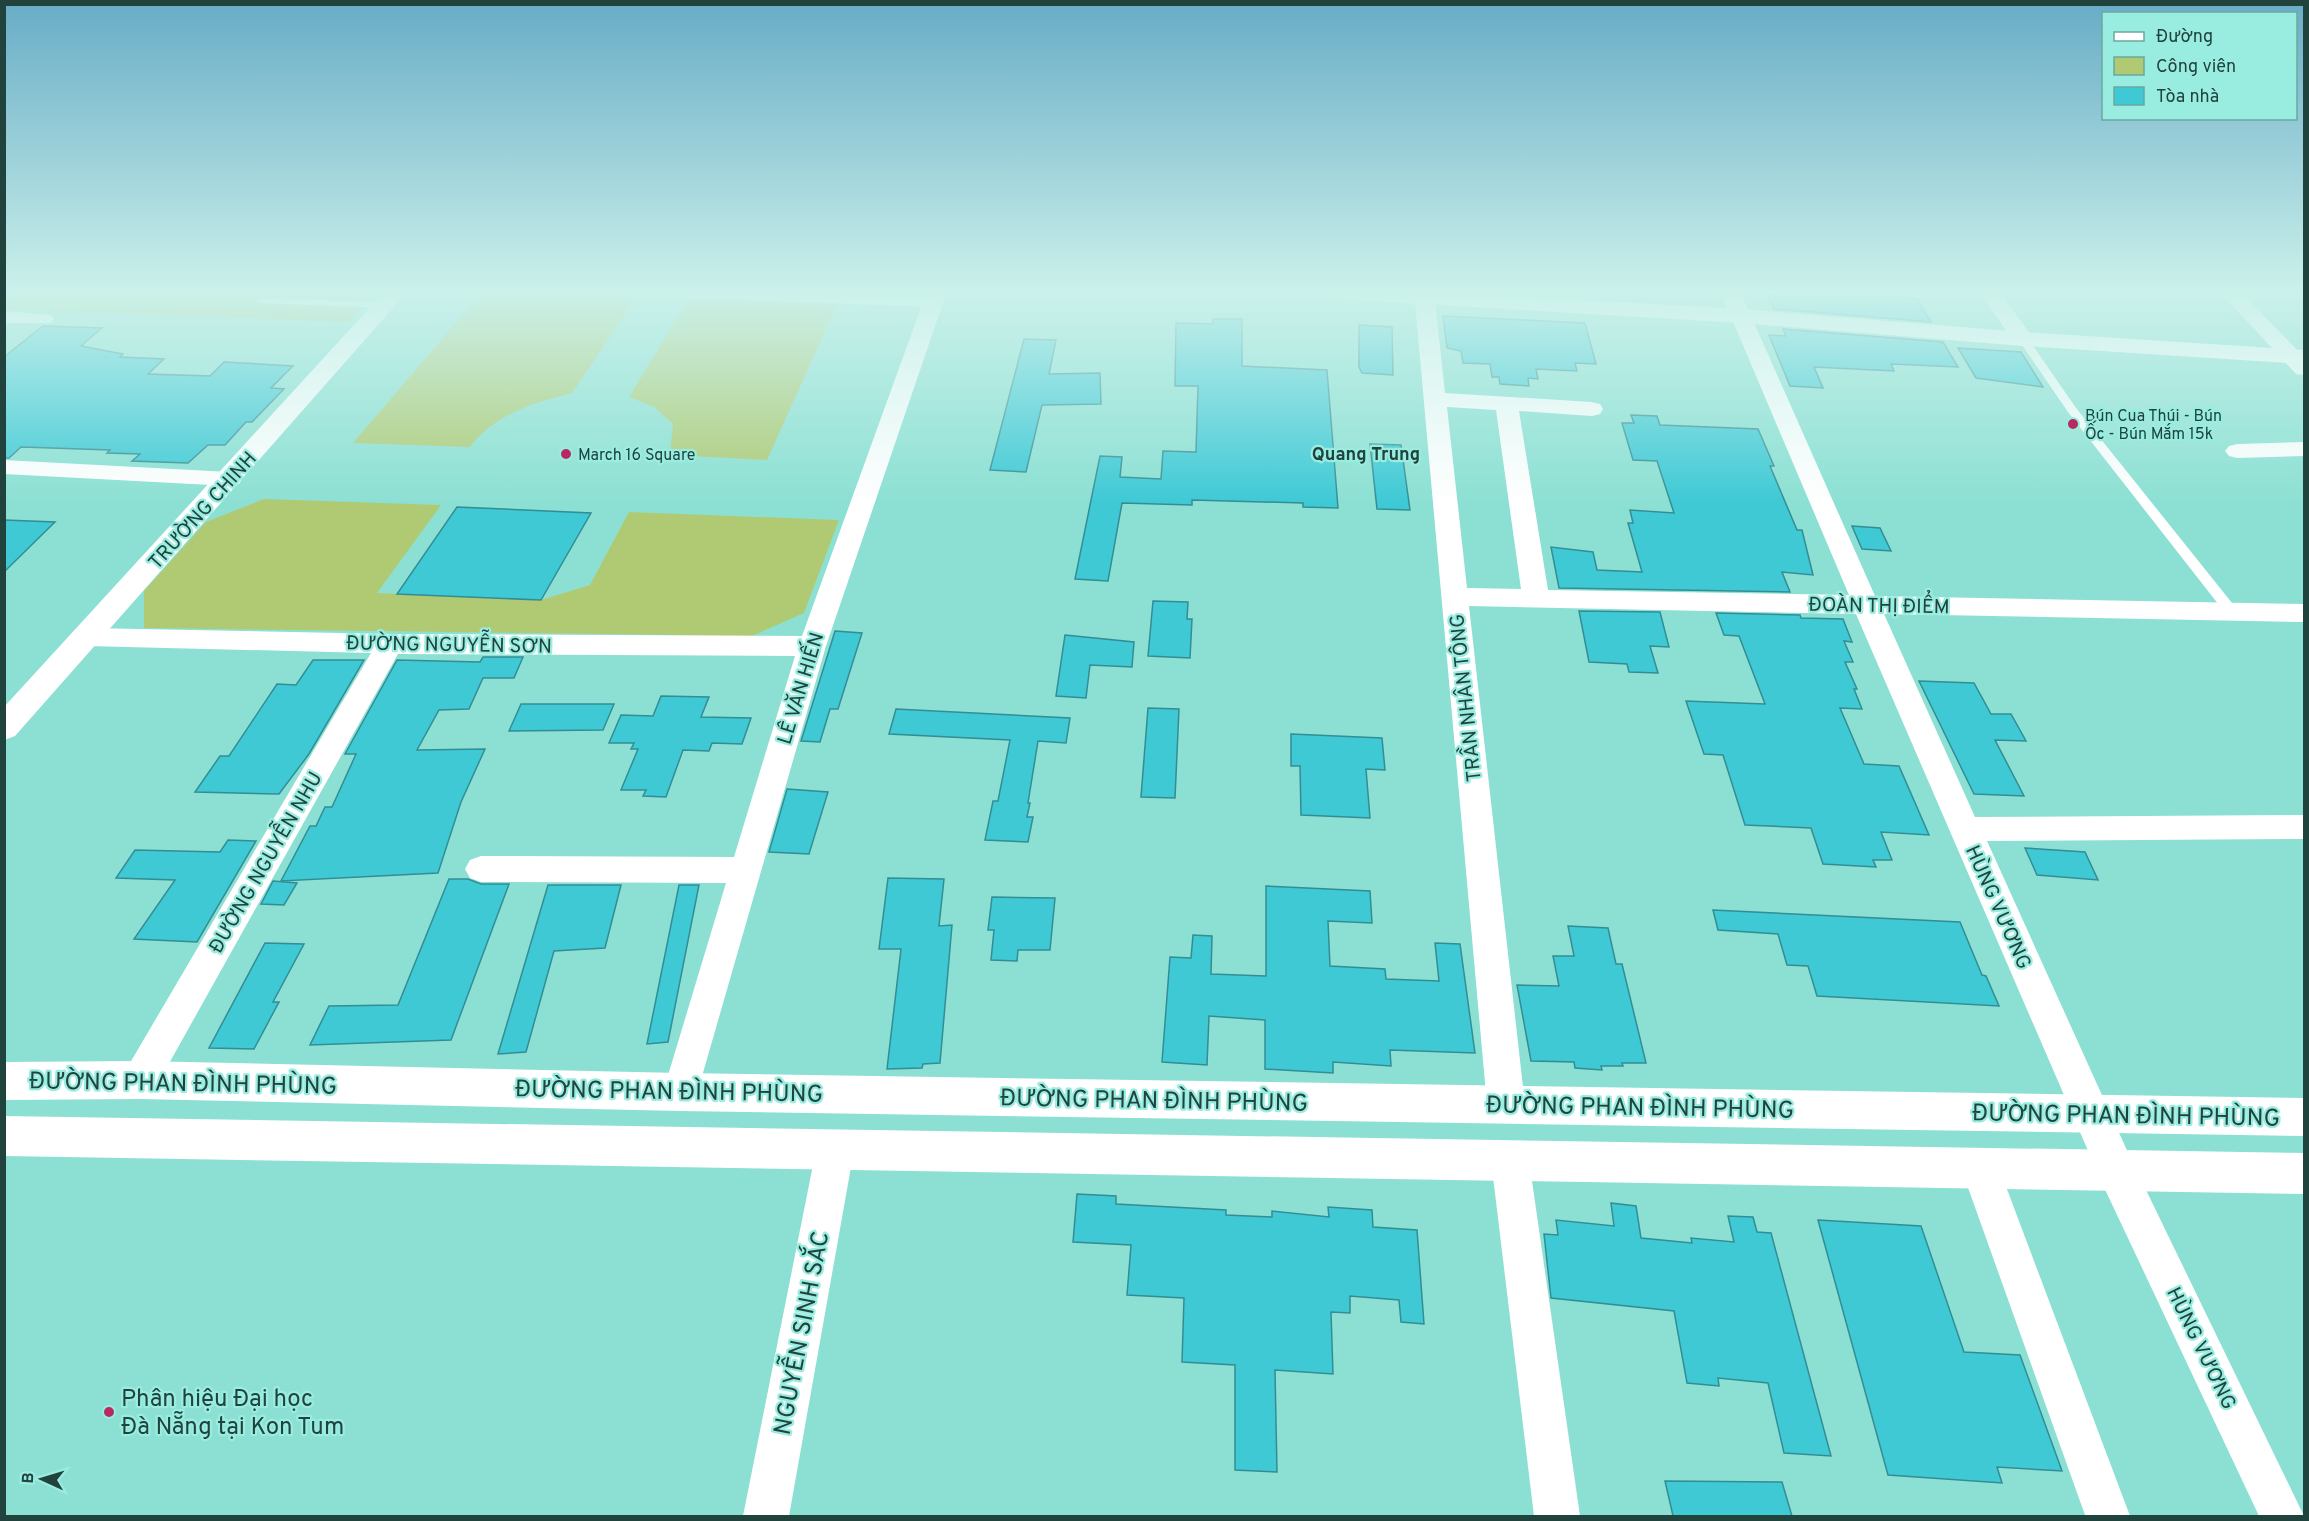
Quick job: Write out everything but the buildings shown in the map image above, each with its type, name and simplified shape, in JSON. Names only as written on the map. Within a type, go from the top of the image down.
[{"type":"main road","name":"TRƯỜNG CHINH","points":[[4,728],[334,362]]},
{"type":"main road","name":"ĐƯỜNG PHAN ĐÌNH PHÙNG","points":[[4,1082],[140,1080],[681,1092],[2304,1118]]},
{"type":"main road","points":[[4,1136],[2304,1174]]},
{"type":"street","name":"LÊ VĂN HIẾN","points":[[681,1092],[812,646],[912,362]]},
{"type":"street","name":"TRẦN NHÂN TÔNG","points":[[1430,362],[1506,1105]]},
{"type":"street","name":"HÙNG VƯƠNG","points":[[1761,362],[1866,605],[2116,1170],[2282,1516]]},
{"type":"street","points":[[1434,399],[1592,409]]},
{"type":"street","points":[[1506,403],[1536,598]]},
{"type":"street","points":[[2236,451],[2304,449]]},
{"type":"street","points":[[4,467],[230,479]]},
{"type":"street","name":"ĐOÀN THỊ ĐIỂM","points":[[1454,597],[2304,613]]},
{"type":"street","name":"ĐƯỜNG NGUYỄN SƠN","points":[[87,637],[390,644],[812,646]]},
{"type":"street","name":"ĐƯỜNG NGUYỄN NHU","points":[[140,1080],[390,644]]},
{"type":"street","points":[[1965,829],[2304,827]]},
{"type":"street","points":[[481,869],[746,870]]},
{"type":"street","name":"NGUYỄN SINH SẮC","points":[[766,1516],[836,1150]]},
{"type":"street","points":[[1510,1160],[1557,1516]]},
{"type":"street","points":[[1980,1168],[2108,1515]]},
{"type":"lane","points":[[2039,362],[2072,410],[2231,611]]},
{"type":"green space","points":[[422,362],[593,362],[572,393],[516,411],[491,426],[470,447],[353,443]]},
{"type":"green space","points":[[650,362],[811,362],[767,460],[670,455],[673,424],[654,407],[629,397]]},
{"type":"green space","points":[[264,499],[441,505],[377,593],[541,600],[590,585],[629,512],[839,520],[804,613],[752,636],[144,628],[144,591],[206,522]]},
{"type":"place","name":"Bún Cua Thúi - Bún Ốc - Bún Mắm 15k","points":[[2073,424]]},
{"type":"place","name":"March 16 Square","points":[[566,454]]},
{"type":"place","name":"Phân hiệu Đại học Đà Nẵng tại Kon Tum","points":[[109,1412]]},
{"type":"district","name":"Quang Trung","points":[[1366,454]]}]
